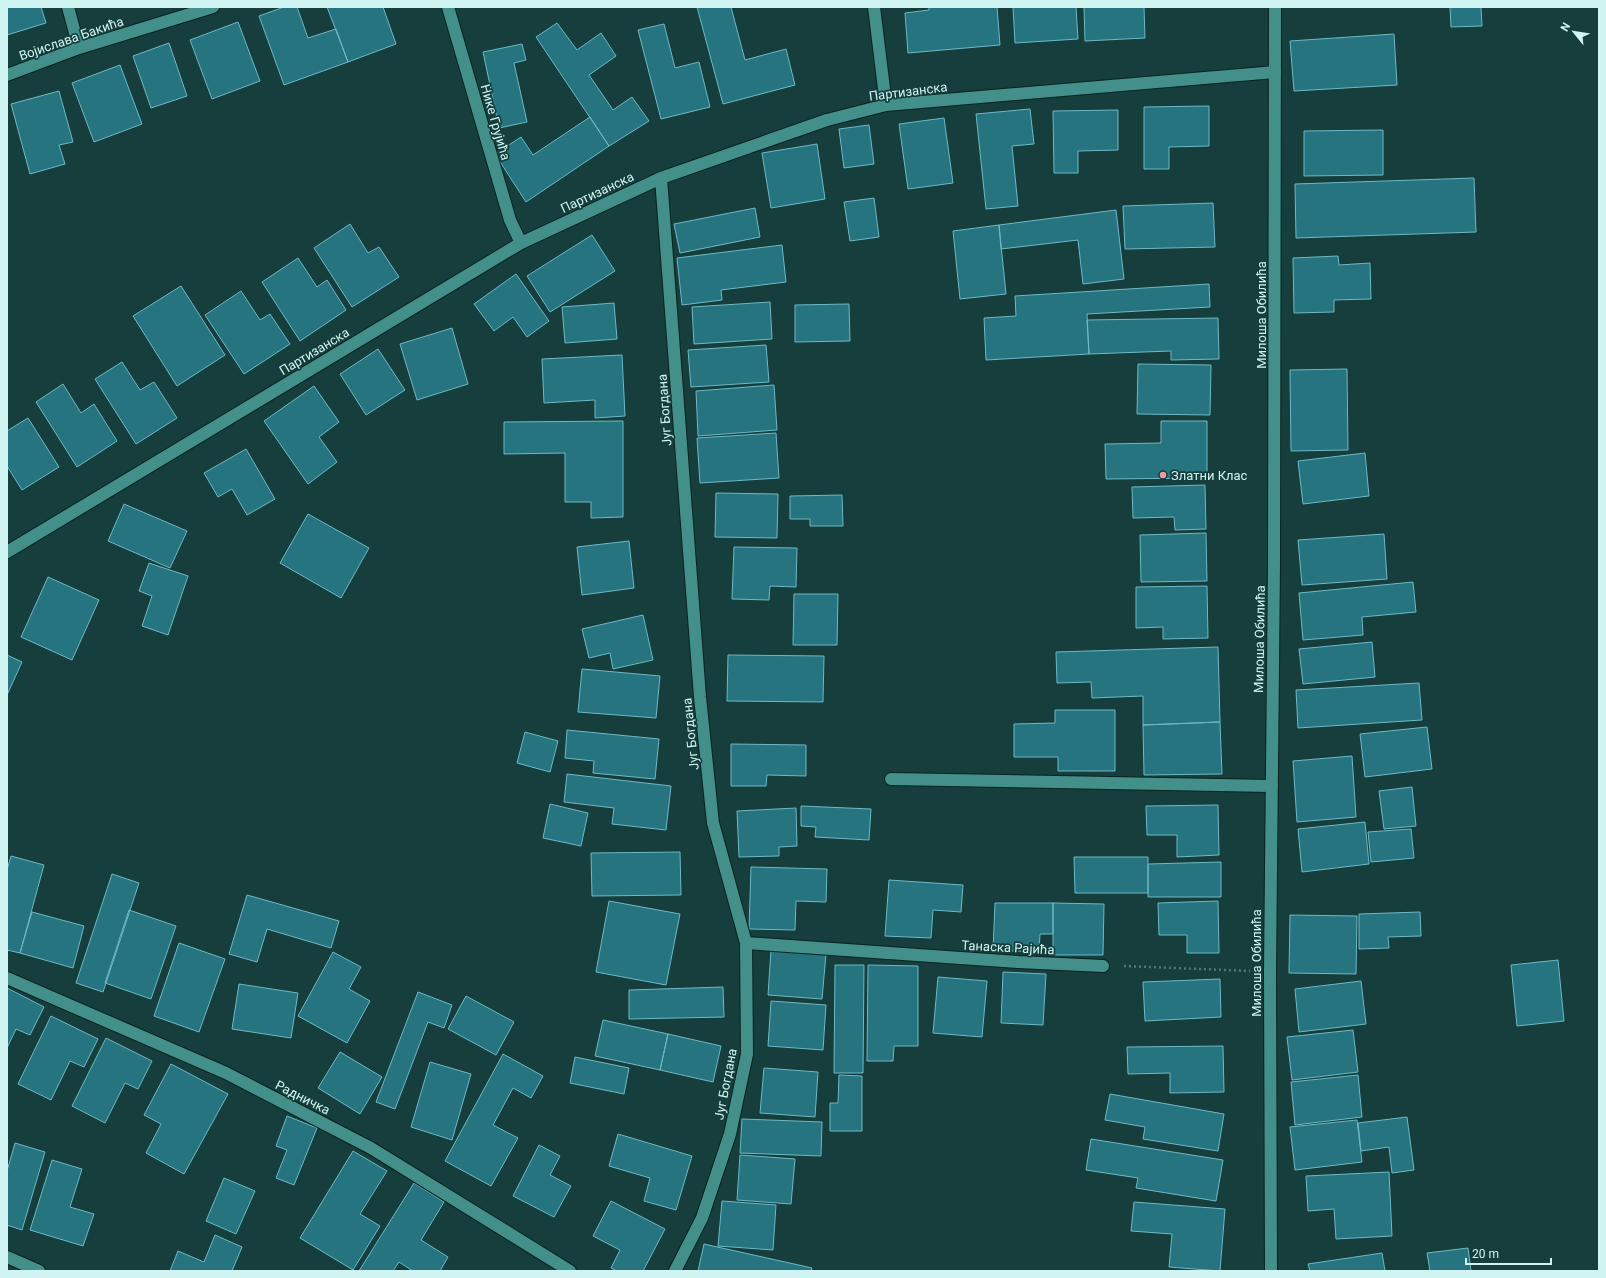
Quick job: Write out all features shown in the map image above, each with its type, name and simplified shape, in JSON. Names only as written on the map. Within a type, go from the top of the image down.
[{"type":"street","points":[[68,7],[80,48]]},
{"type":"street","name":"Војислава Бакића","points":[[7,74],[80,48],[213,7]]},
{"type":"street","name":"Нике Грујића","points":[[448,7],[510,220],[521,243]]},
{"type":"street","points":[[874,7],[886,106]]},
{"type":"street","name":"Милоша Обилића","points":[[1271,1271],[1270,972],[1274,563],[1276,72],[1274,7]]},
{"type":"street","name":"Партизанска","points":[[7,552],[521,243],[661,178],[827,120],[886,106],[1276,72]]},
{"type":"street","name":"Југ Богдана","points":[[661,178],[700,697],[712,823],[746,943],[747,1054],[730,1134],[702,1218],[675,1271]]},
{"type":"street","points":[[891,779],[1272,786]]},
{"type":"street","name":"Танаска Рајића","points":[[746,943],[1018,962],[1103,966]]},
{"type":"street","name":"Радничка","points":[[7,978],[226,1073],[364,1145],[570,1271]]},
{"type":"street","points":[[7,1257],[39,1271]]},
{"type":"path","points":[[1103,966],[1270,972]]},
{"type":"building","points":[[7,7],[41,7],[46,23],[7,35]]},
{"type":"building","points":[[284,7],[297,7],[308,38],[336,29],[348,62],[284,85],[259,16]]},
{"type":"building","points":[[327,7],[383,7],[396,44],[348,62]]},
{"type":"building","points":[[697,7],[731,7],[745,60],[786,49],[795,85],[723,104]]},
{"type":"building","points":[[929,7],[997,7],[1000,45],[908,53],[905,13],[929,10]]},
{"type":"building","points":[[1013,7],[1076,7],[1078,39],[1015,43]]},
{"type":"building","points":[[1084,7],[1144,7],[1145,38],[1085,41]]},
{"type":"building","points":[[1450,7],[1481,7],[1482,26],[1451,27]]},
{"type":"building","points":[[238,22],[260,81],[212,99],[190,40]]},
{"type":"building","points":[[557,23],[577,50],[601,33],[616,56],[589,75],[613,110],[632,97],[649,121],[609,146],[536,37]]},
{"type":"building","points":[[664,24],[675,68],[699,62],[710,107],[661,119],[638,30]]},
{"type":"building","points":[[1394,34],[1397,85],[1294,91],[1290,41]]},
{"type":"building","points":[[169,43],[187,96],[151,108],[133,56]]},
{"type":"building","points":[[522,44],[526,60],[514,63],[527,122],[499,128],[483,52]]},
{"type":"building","points":[[120,65],[142,124],[94,142],[72,83]]},
{"type":"building","points":[[59,91],[73,142],[59,145],[65,164],[30,174],[11,104]]},
{"type":"building","points":[[1209,106],[1209,146],[1169,147],[1169,169],[1144,169],[1144,107]]},
{"type":"building","points":[[1030,109],[1034,144],[1012,146],[1018,206],[986,209],[976,114]]},
{"type":"building","points":[[1118,110],[1118,150],[1078,151],[1078,173],[1054,173],[1053,111]]},
{"type":"building","points":[[590,117],[609,146],[526,202],[495,154],[521,137],[533,155]]},
{"type":"building","points":[[944,118],[953,183],[908,189],[899,124]]},
{"type":"building","points":[[869,125],[874,164],[844,168],[839,129]]},
{"type":"building","points":[[1383,130],[1383,175],[1304,176],[1304,131]]},
{"type":"building","points":[[817,144],[825,199],[771,208],[762,153]]},
{"type":"building","points":[[1474,178],[1476,232],[1296,238],[1295,184]]},
{"type":"building","points":[[874,198],[879,237],[850,241],[844,202]]},
{"type":"building","points":[[1213,203],[1215,247],[1125,249],[1123,206]]},
{"type":"building","points":[[755,208],[760,237],[680,253],[674,224]]},
{"type":"building","points":[[1116,210],[1124,279],[1083,284],[1078,240],[1001,249],[999,225]]},
{"type":"building","points":[[350,224],[368,253],[379,247],[399,277],[352,307],[314,248]]},
{"type":"building","points":[[999,225],[1006,294],[960,299],[953,231]]},
{"type":"building","points":[[592,235],[615,271],[550,312],[527,276]]},
{"type":"building","points":[[782,245],[786,282],[721,290],[722,300],[682,305],[677,258]]},
{"type":"building","points":[[1338,256],[1339,265],[1370,263],[1371,299],[1334,300],[1334,312],[1294,313],[1293,258]]},
{"type":"building","points":[[298,258],[317,287],[327,280],[346,310],[300,341],[262,282]]},
{"type":"building","points":[[516,274],[549,321],[527,337],[513,317],[494,331],[474,304]]},
{"type":"building","points":[[1209,284],[1210,307],[1087,314],[1089,354],[986,360],[984,318],[1016,316],[1015,296]]},
{"type":"building","points":[[181,286],[225,355],[177,386],[133,316]]},
{"type":"building","points":[[241,291],[260,320],[270,314],[290,344],[244,374],[205,315]]},
{"type":"building","points":[[770,302],[772,339],[694,344],[692,307]]},
{"type":"building","points":[[614,303],[617,339],[565,343],[562,307]]},
{"type":"building","points":[[849,304],[850,341],[795,342],[795,305]]},
{"type":"building","points":[[1218,318],[1219,359],[1171,360],[1171,351],[1089,354],[1087,320]]},
{"type":"building","points":[[452,328],[468,384],[417,400],[400,344]]},
{"type":"building","points":[[766,345],[769,382],[691,387],[688,350]]},
{"type":"building","points":[[378,349],[405,390],[366,415],[340,374]]},
{"type":"building","points":[[622,355],[625,416],[595,418],[595,400],[544,403],[542,359]]},
{"type":"building","points":[[122,362],[140,390],[154,382],[177,418],[136,444],[95,379]]},
{"type":"building","points":[[1138,364],[1211,365],[1210,415],[1137,414]]},
{"type":"building","points":[[1347,369],[1348,450],[1291,451],[1290,370]]},
{"type":"building","points":[[63,384],[81,413],[94,404],[117,441],[77,467],[36,402]]},
{"type":"building","points":[[774,385],[777,430],[698,436],[696,391]]},
{"type":"building","points":[[314,386],[339,422],[319,437],[337,462],[308,484],[264,421]]},
{"type":"building","points":[[28,418],[59,467],[22,490],[7,466],[7,431]]},
{"type":"building","points":[[623,421],[623,517],[591,518],[591,502],[565,502],[565,453],[504,454],[504,422]]},
{"type":"building","points":[[1161,421],[1207,421],[1207,478],[1106,479],[1105,444],[1161,443]]},
{"type":"building","points":[[776,433],[779,478],[700,483],[697,438]]},
{"type":"building","points":[[246,449],[275,499],[247,515],[232,489],[218,497],[204,473]]},
{"type":"building","points":[[1365,453],[1369,496],[1303,504],[1298,461]]},
{"type":"building","points":[[1205,485],[1206,529],[1175,530],[1174,517],[1133,518],[1132,487]]},
{"type":"building","points":[[716,493],[778,494],[777,538],[715,537]]},
{"type":"building","points":[[842,495],[843,526],[810,526],[810,519],[790,519],[790,496]]},
{"type":"building","points":[[124,504],[187,531],[170,568],[108,541]]},
{"type":"building","points":[[308,514],[369,548],[341,598],[280,563]]},
{"type":"building","points":[[1206,533],[1207,581],[1141,582],[1140,535]]},
{"type":"building","points":[[1384,534],[1387,579],[1302,585],[1298,540]]},
{"type":"building","points":[[629,541],[634,588],[582,595],[577,547]]},
{"type":"building","points":[[734,547],[797,548],[796,587],[770,586],[769,600],[732,599]]},
{"type":"building","points":[[149,563],[188,576],[168,635],[142,626],[152,596],[139,591]]},
{"type":"building","points":[[48,577],[99,600],[72,660],[21,637]]},
{"type":"building","points":[[1413,582],[1416,612],[1362,617],[1363,635],[1303,640],[1299,593]]},
{"type":"building","points":[[1207,586],[1208,638],[1163,639],[1163,627],[1136,628],[1136,587]]},
{"type":"building","points":[[794,594],[838,594],[837,645],[793,645]]},
{"type":"building","points":[[643,615],[653,660],[613,669],[610,653],[589,658],[582,629]]},
{"type":"building","points":[[1372,642],[1375,677],[1303,684],[1299,649]]},
{"type":"building","points":[[1218,647],[1220,722],[1143,725],[1143,696],[1092,698],[1091,682],[1057,683],[1056,652]]},
{"type":"building","points":[[7,655],[22,662],[7,695]]},
{"type":"building","points":[[728,655],[824,656],[823,702],[727,701]]},
{"type":"building","points":[[582,669],[660,676],[656,718],[578,712]]},
{"type":"building","points":[[1419,683],[1422,720],[1298,728],[1296,690]]},
{"type":"building","points":[[1055,710],[1115,710],[1115,771],[1058,771],[1058,757],[1014,757],[1014,724],[1055,723]]},
{"type":"building","points":[[1220,722],[1222,774],[1144,775],[1143,725]]},
{"type":"building","points":[[1427,727],[1432,769],[1365,777],[1360,734]]},
{"type":"building","points":[[567,730],[659,739],[655,779],[593,773],[594,761],[565,758]]},
{"type":"building","points":[[525,732],[558,741],[550,772],[517,763]]},
{"type":"building","points":[[731,744],[806,745],[806,776],[767,775],[766,786],[731,786]]},
{"type":"building","points":[[1352,756],[1356,817],[1297,822],[1293,761]]},
{"type":"building","points":[[567,774],[671,786],[666,830],[612,824],[614,808],[564,802]]},
{"type":"building","points":[[1412,787],[1416,826],[1384,829],[1379,791]]},
{"type":"building","points":[[550,804],[588,813],[581,846],[543,838]]},
{"type":"building","points":[[1218,805],[1219,855],[1177,857],[1177,835],[1147,835],[1146,806]]},
{"type":"building","points":[[801,806],[871,809],[869,840],[815,837],[816,827],[801,826]]},
{"type":"building","points":[[796,808],[797,846],[779,847],[779,856],[739,857],[737,811]]},
{"type":"building","points":[[1365,822],[1369,864],[1302,872],[1298,829]]},
{"type":"building","points":[[1411,829],[1414,858],[1371,862],[1368,832]]},
{"type":"building","points":[[680,852],[681,895],[592,896],[591,853]]},
{"type":"building","points":[[11,856],[44,865],[20,953],[7,950],[7,870]]},
{"type":"building","points":[[1074,857],[1148,857],[1148,893],[1075,893]]},
{"type":"building","points":[[1221,862],[1221,897],[1148,897],[1148,864]]},
{"type":"building","points":[[751,867],[827,869],[826,902],[796,901],[795,930],[749,929]]},
{"type":"building","points":[[112,874],[139,883],[103,992],[76,983]]},
{"type":"building","points":[[889,880],[963,885],[961,912],[933,910],[931,938],[885,936]]},
{"type":"building","points":[[247,895],[339,921],[331,948],[267,929],[257,962],[229,954]]},
{"type":"building","points":[[609,901],[680,914],[666,985],[596,972]]},
{"type":"building","points":[[1218,901],[1219,953],[1187,953],[1187,935],[1159,935],[1158,903]]},
{"type":"building","points":[[995,903],[1053,903],[1053,934],[1040,934],[1039,952],[993,950]]},
{"type":"building","points":[[1053,903],[1104,904],[1103,955],[1053,955]]},
{"type":"building","points":[[129,910],[176,926],[151,999],[105,983]]},
{"type":"building","points":[[32,912],[84,926],[73,968],[20,953]]},
{"type":"building","points":[[1420,912],[1421,936],[1388,937],[1389,948],[1359,949],[1359,914]]},
{"type":"building","points":[[1290,915],[1357,916],[1356,974],[1289,973]]},
{"type":"building","points":[[179,943],[225,959],[199,1032],[154,1016]]},
{"type":"building","points":[[771,950],[826,954],[822,999],[768,995]]},
{"type":"building","points":[[333,952],[361,967],[349,989],[370,1001],[347,1043],[298,1016]]},
{"type":"building","points":[[1558,960],[1564,1021],[1517,1026],[1511,965]]},
{"type":"building","points":[[835,965],[864,965],[863,1073],[834,1073]]},
{"type":"building","points":[[868,965],[918,966],[918,1046],[894,1046],[893,1061],[867,1061]]},
{"type":"building","points":[[1003,972],[1046,974],[1043,1025],[1001,1023]]},
{"type":"building","points":[[938,977],[987,981],[982,1037],[933,1033]]},
{"type":"building","points":[[1220,979],[1221,1017],[1145,1021],[1143,982]]},
{"type":"building","points":[[1361,981],[1366,1024],[1299,1032],[1295,989]]},
{"type":"building","points":[[239,984],[298,993],[291,1038],[232,1029]]},
{"type":"building","points":[[723,987],[724,1017],[629,1019],[629,990]]},
{"type":"building","points":[[7,988],[44,1007],[30,1035],[16,1029],[7,1048]]},
{"type":"building","points":[[418,992],[452,1005],[444,1028],[428,1022],[395,1109],[376,1102]]},
{"type":"building","points":[[466,996],[514,1022],[496,1055],[448,1029]]},
{"type":"building","points":[[771,1001],[826,1005],[823,1050],[768,1046]]},
{"type":"building","points":[[51,1016],[98,1039],[84,1067],[70,1061],[51,1100],[18,1084]]},
{"type":"building","points":[[603,1020],[668,1034],[660,1070],[595,1056]]},
{"type":"building","points":[[1353,1030],[1358,1072],[1292,1080],[1287,1037]]},
{"type":"building","points":[[668,1034],[721,1046],[713,1082],[660,1070]]},
{"type":"building","points":[[106,1038],[152,1061],[138,1089],[125,1083],[105,1123],[72,1106]]},
{"type":"building","points":[[1223,1046],[1224,1092],[1170,1093],[1170,1073],[1128,1074],[1127,1047]]},
{"type":"building","points":[[340,1052],[382,1077],[360,1114],[318,1088]]},
{"type":"building","points":[[503,1054],[543,1076],[531,1098],[513,1088],[493,1125],[518,1138],[491,1186],[445,1161]]},
{"type":"building","points":[[575,1057],[629,1068],[624,1094],[570,1083]]},
{"type":"building","points":[[430,1062],[471,1074],[452,1140],[411,1127]]},
{"type":"building","points":[[171,1064],[228,1094],[184,1174],[146,1153],[161,1124],[144,1115]]},
{"type":"building","points":[[764,1068],[818,1072],[815,1117],[760,1113]]},
{"type":"building","points":[[839,1075],[862,1076],[862,1131],[830,1131],[830,1103],[838,1103]]},
{"type":"building","points":[[1358,1075],[1362,1117],[1295,1125],[1291,1082]]},
{"type":"building","points":[[1110,1094],[1224,1114],[1218,1151],[1143,1139],[1145,1127],[1105,1120]]},
{"type":"building","points":[[287,1116],[317,1128],[294,1185],[276,1178],[287,1150],[276,1146]]},
{"type":"building","points":[[1407,1117],[1414,1170],[1392,1173],[1389,1147],[1361,1151],[1358,1123]]},
{"type":"building","points":[[742,1119],[822,1122],[821,1156],[740,1153]]},
{"type":"building","points":[[1357,1120],[1362,1162],[1295,1170],[1290,1127]]},
{"type":"building","points":[[618,1134],[692,1156],[676,1210],[644,1201],[650,1178],[609,1166]]},
{"type":"building","points":[[1091,1139],[1223,1160],[1216,1201],[1136,1188],[1138,1178],[1086,1170]]},
{"type":"building","points":[[15,1143],[45,1152],[22,1230],[7,1225],[7,1171]]},
{"type":"building","points":[[539,1145],[560,1156],[550,1175],[571,1186],[554,1217],[513,1196]]},
{"type":"building","points":[[353,1151],[387,1171],[360,1214],[380,1226],[353,1270],[300,1238]]},
{"type":"building","points":[[740,1155],[795,1159],[791,1204],[737,1200]]},
{"type":"building","points":[[52,1160],[82,1169],[70,1207],[94,1214],[83,1246],[30,1230]]},
{"type":"building","points":[[1389,1172],[1392,1236],[1336,1239],[1334,1209],[1308,1211],[1306,1176]]},
{"type":"building","points":[[224,1178],[255,1191],[236,1234],[206,1221]]},
{"type":"building","points":[[414,1183],[444,1202],[421,1240],[448,1257],[440,1271],[413,1271],[399,1262],[393,1271],[359,1271]]},
{"type":"building","points":[[611,1201],[665,1229],[643,1271],[617,1271],[611,1268],[620,1250],[593,1236]]},
{"type":"building","points":[[722,1201],[776,1205],[773,1250],[718,1246]]},
{"type":"building","points":[[1134,1202],[1225,1209],[1220,1271],[1169,1267],[1172,1234],[1131,1231]]},
{"type":"building","points":[[215,1235],[242,1247],[232,1271],[170,1271],[178,1251],[204,1262]]},
{"type":"building","points":[[704,1244],[812,1268],[811,1271],[698,1271]]},
{"type":"building","points":[[1468,1248],[1471,1271],[1430,1271],[1427,1253]]},
{"type":"building","points":[[1382,1253],[1385,1271],[1310,1271],[1308,1264]]},
{"type":"place","name":"Златни Клас","points":[[1163,475]]}]
